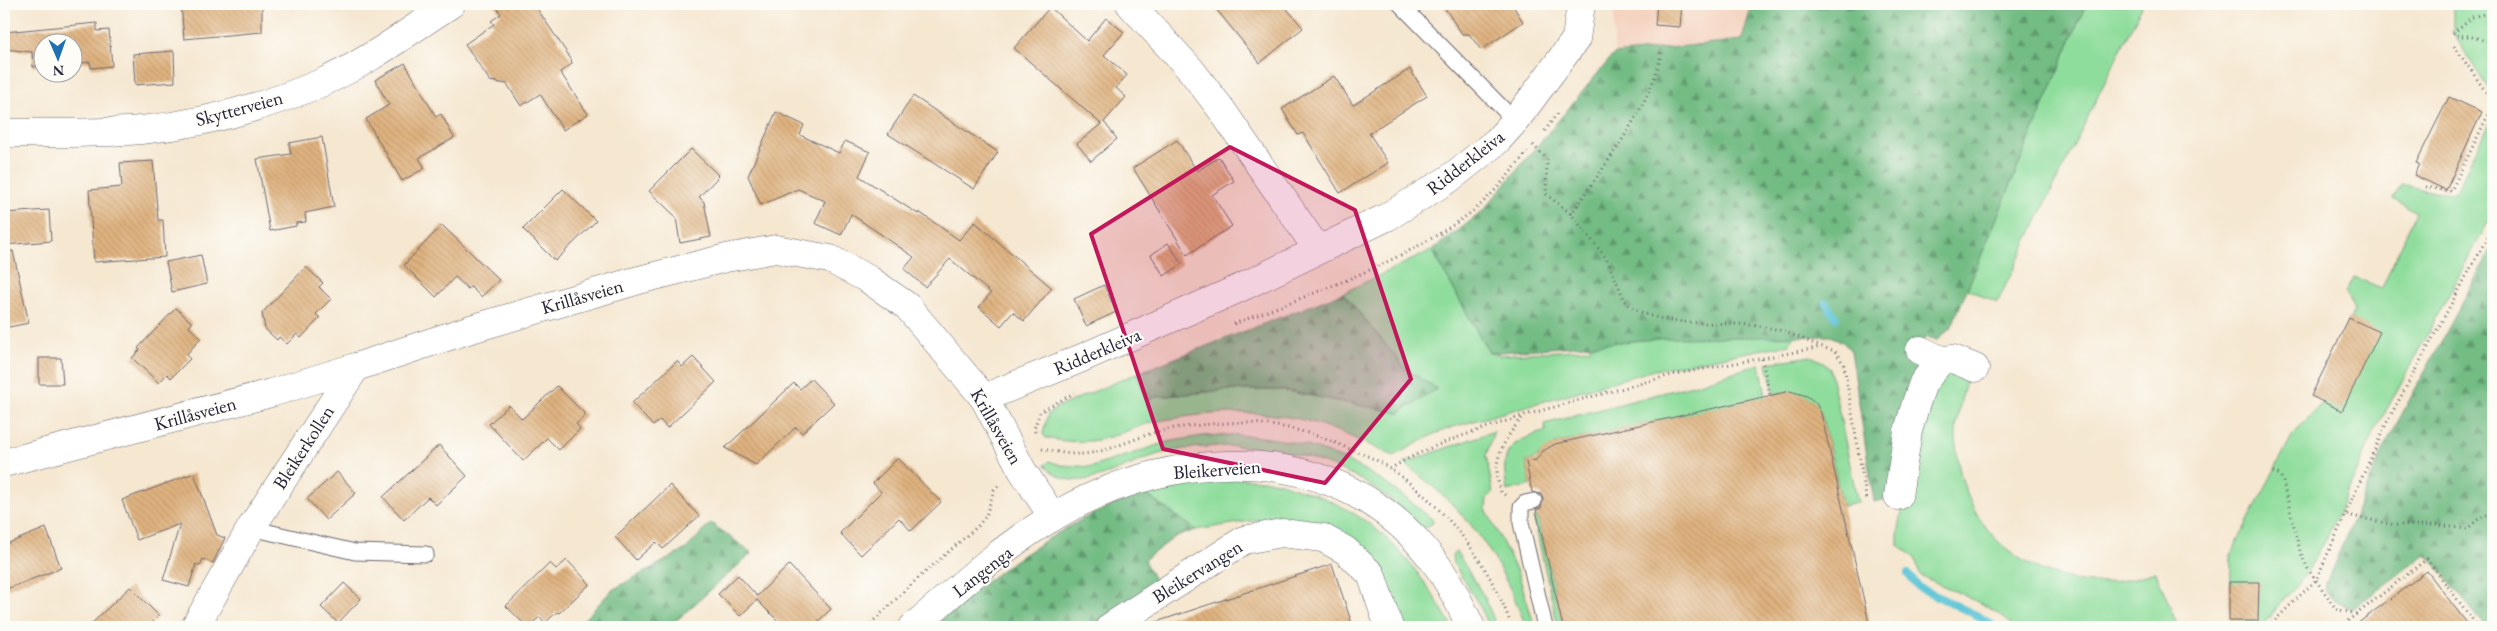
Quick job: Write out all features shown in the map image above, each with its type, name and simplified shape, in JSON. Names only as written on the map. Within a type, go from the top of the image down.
[{"type":"street","name":"Skytterveien","points":[[4,133],[83,133],[142,130],[230,114],[322,82],[374,54],[451,4]]},
{"type":"street","points":[[1130,4],[1191,70],[1221,109],[1318,250]]},
{"type":"street","name":"Ridderkleiva","points":[[984,398],[1117,343],[1240,288],[1387,217],[1449,179],[1497,141],[1515,121],[1576,39],[1581,4]]},
{"type":"street","name":"Krillåsveien","points":[[4,463],[271,393],[356,367],[471,328],[639,280],[726,258],[776,249],[830,259],[868,279],[907,306],[984,398],[1022,470],[1053,517]]},
{"type":"street","points":[[1898,496],[1908,431],[1930,355],[1953,359],[1975,368]]},
{"type":"street","name":"Bleikerkollen","points":[[195,627],[251,528],[356,367]]},
{"type":"street","name":"Bleikerveien","points":[[1053,517],[1102,493],[1148,475],[1232,464],[1272,466],[1310,475],[1349,491],[1380,510],[1408,532],[1436,563],[1449,583],[1471,627]]},
{"type":"street","name":"Langenga","points":[[914,627],[976,572],[1053,517]]},
{"type":"street","name":"Bleikervangen","points":[[1110,627],[1244,540],[1282,533],[1323,538],[1345,550],[1372,574],[1389,627]]},
{"type":"lane","points":[[1400,4],[1515,121]]},
{"type":"lane","points":[[1528,504],[1520,523],[1545,627]]},
{"type":"lane","points":[[251,528],[355,552],[426,554]]},
{"type":"path","points":[[2453,34],[2472,17],[2493,12]]},
{"type":"path","points":[[2457,36],[2469,36],[2493,43]]},
{"type":"path","points":[[2425,187],[2450,191],[2490,111],[2488,95],[2452,43]]},
{"type":"path","points":[[1571,214],[1646,97],[1660,65],[1661,49]]},
{"type":"path","points":[[1533,145],[1546,159],[1546,194],[1571,214],[1606,258],[1626,303],[1632,308],[1672,320],[1770,328],[1835,352],[1844,365],[1867,502]]},
{"type":"path","points":[[2268,627],[2316,580],[2347,515],[2386,424],[2493,227]]},
{"type":"path","points":[[1390,469],[1411,456],[1467,434],[1525,415],[1671,375],[1822,347]]},
{"type":"path","points":[[1762,358],[1770,396]]},
{"type":"path","points":[[1525,415],[1514,426],[1506,440],[1496,470],[1500,492],[1528,504]]},
{"type":"path","points":[[867,627],[916,580],[978,526],[986,516],[996,487],[1022,470],[1042,449]]},
{"type":"path","points":[[2274,472],[2280,475],[2283,482],[2300,551],[2316,580],[2336,609],[2357,614]]},
{"type":"path","points":[[2347,515],[2396,525],[2438,525],[2467,528],[2480,518],[2493,512]]},
{"type":"path","points":[[2340,627],[2427,559],[2478,627]]},
{"type":"highlighted area","points":[[1230,147],[1355,210],[1411,379],[1325,483],[1163,449],[1091,234]]},
{"type":"shaded area","points":[[1614,4],[1752,4],[1742,40],[1614,54]]},
{"type":"green space","points":[[1752,4],[2086,4],[1951,328],[1937,340],[1925,337],[1916,359],[1924,364],[1891,498],[1874,502],[1851,351],[1843,342],[1831,336],[1670,338],[1489,353],[1432,250],[1481,213],[1614,54],[1742,40]]},
{"type":"green space","points":[[2086,4],[2143,4],[1997,303],[1967,289]]},
{"type":"green space","points":[[2450,4],[2493,4],[2493,105],[2492,95],[2453,33],[2453,10]]},
{"type":"green space","points":[[2493,117],[2493,213],[2375,431],[2326,540],[2304,576],[2261,627],[2230,627],[2231,554],[2292,436],[2323,402],[2354,310],[2346,293],[2354,277],[2382,288],[2416,212],[2393,199],[2402,184],[2424,190],[2455,193]]},
{"type":"green space","points":[[2493,246],[2493,627],[2486,627],[2426,554],[2352,609],[2334,601],[2325,591],[2326,583],[2384,447]]},
{"type":"green space","points":[[1432,250],[1489,353],[1500,355],[1589,349],[1597,335],[1806,313],[1790,344],[1654,370],[1453,427],[1434,434],[1394,456],[1327,427],[1284,416],[1262,414],[1219,413],[1175,418],[1153,422],[1103,439],[1089,441],[1074,442],[1046,438],[1043,434],[1048,414],[1058,407],[1137,373],[1147,400],[1156,397],[1226,390],[1281,390],[1399,413],[1436,389],[1406,369],[1343,293]]},
{"type":"green space","points":[[1343,293],[1406,369],[1437,389],[1399,413],[1281,390],[1226,390],[1156,397],[1147,400],[1137,373]]},
{"type":"green space","points":[[1811,356],[1825,363],[1830,369],[1858,503],[1843,506],[1821,413],[1817,407],[1801,395],[1788,393],[1774,394],[1767,363]]},
{"type":"green space","points":[[1760,364],[1766,397],[1555,444],[1538,457],[1526,462],[1531,485],[1507,491],[1505,477],[1506,457],[1515,444],[1546,431],[1544,424],[1689,386]]},
{"type":"green space","points":[[1948,367],[1966,378],[1956,431],[1958,463],[1964,486],[1986,528],[2002,545],[2021,559],[2043,570],[2078,581],[2107,583],[2156,572],[2178,627],[2013,627],[1996,612],[1984,605],[1920,575],[1915,558],[1898,545],[1898,535],[1919,407]]},
{"type":"green space","points":[[1494,431],[1486,455],[1493,493],[1487,498],[1486,509],[1519,576],[1535,627],[1526,627],[1500,569],[1474,528],[1443,495],[1404,463]]},
{"type":"green space","points":[[1234,435],[1264,437],[1292,442],[1318,449],[1342,459],[1388,485],[1433,520],[1433,523],[1425,528],[1383,494],[1363,481],[1334,467],[1302,456],[1269,449],[1219,446],[1197,447],[1149,457],[1102,476],[1086,480],[1071,480],[1057,475],[1045,465],[1049,461],[1061,465],[1092,467],[1167,442],[1203,436]]},
{"type":"green space","points":[[1226,478],[1279,482],[1327,500],[1351,512],[1391,542],[1408,561],[1424,581],[1452,627],[1401,627],[1353,541],[1317,522],[1275,517],[1196,530],[1144,493],[1193,482]]},
{"type":"green space","points":[[1144,493],[1196,530],[1175,537],[1144,560],[1156,584],[1091,627],[933,627],[985,582],[1041,543],[1089,516]]},
{"type":"green space","points":[[1537,515],[1563,627],[1558,627],[1534,519]]},
{"type":"green space","points":[[711,523],[752,553],[669,627],[577,627],[612,590],[686,549]]},
{"type":"green space","points":[[1456,551],[1485,598],[1497,627],[1488,627],[1480,606],[1453,563],[1452,556]]},
{"type":"building","points":[[181,4],[262,4],[262,32],[184,39]]},
{"type":"building","points":[[494,4],[534,4],[571,59],[572,64],[560,72],[588,114],[563,130],[540,94],[521,106],[507,84],[490,81],[465,44],[494,24],[491,21],[501,14]]},
{"type":"building","points":[[1212,4],[1283,4],[1303,28],[1260,63]]},
{"type":"building","points":[[1442,4],[1512,4],[1523,22],[1481,50],[1469,34],[1462,34]]},
{"type":"building","points":[[1657,4],[1682,4],[1680,27],[1655,25]]},
{"type":"building","points":[[1050,7],[1087,41],[1106,18],[1124,32],[1104,55],[1127,75],[1116,88],[1126,97],[1104,122],[1117,139],[1091,161],[1077,144],[1101,124],[1014,48]]},
{"type":"building","points":[[97,23],[97,31],[109,30],[112,66],[91,68],[90,62],[82,63],[82,32],[32,32],[32,52],[4,49],[4,32]]},
{"type":"building","points":[[174,51],[175,82],[135,85],[133,54]]},
{"type":"building","points":[[405,63],[436,117],[441,114],[454,138],[419,158],[425,168],[402,181],[366,119],[389,105],[375,80]]},
{"type":"building","points":[[1410,69],[1427,96],[1369,133],[1388,163],[1340,193],[1303,133],[1298,135],[1282,109],[1334,76],[1353,105]]},
{"type":"building","points":[[913,96],[998,152],[974,189],[888,134]]},
{"type":"building","points":[[2449,97],[2482,112],[2446,190],[2414,175],[2419,164],[2416,163]]},
{"type":"building","points":[[776,112],[804,125],[800,135],[839,153],[845,141],[870,152],[859,176],[918,214],[919,212],[959,240],[975,222],[1052,288],[1024,321],[1013,312],[1001,326],[979,307],[991,293],[950,259],[925,287],[904,269],[914,257],[851,214],[841,235],[815,223],[825,201],[798,189],[761,205],[748,176]]},
{"type":"building","points":[[322,137],[334,207],[305,213],[306,222],[270,231],[257,159],[291,154],[289,143]]},
{"type":"building","points":[[1177,140],[1197,171],[1219,157],[1234,181],[1212,195],[1232,226],[1187,255],[1133,168]]},
{"type":"building","points":[[691,149],[719,176],[699,197],[704,202],[711,237],[680,243],[676,217],[649,191]]},
{"type":"building","points":[[153,161],[158,220],[163,220],[165,257],[94,262],[89,190],[122,187],[120,163]]},
{"type":"building","points":[[563,189],[596,221],[555,261],[523,229]]},
{"type":"building","points":[[49,210],[51,241],[4,245],[4,213]]},
{"type":"building","points":[[442,225],[499,280],[481,297],[471,287],[468,289],[455,277],[436,297],[404,265]]},
{"type":"building","points":[[1168,243],[1182,264],[1164,276],[1151,255]]},
{"type":"building","points":[[13,251],[29,323],[4,328],[4,252]]},
{"type":"building","points":[[201,255],[207,284],[172,292],[166,262]]},
{"type":"building","points":[[306,267],[323,283],[319,287],[331,299],[316,314],[320,318],[301,338],[297,334],[287,344],[279,337],[277,340],[265,329],[262,313]]},
{"type":"building","points":[[1104,285],[1116,312],[1086,326],[1074,299]]},
{"type":"building","points":[[176,308],[192,323],[189,327],[201,338],[186,355],[190,359],[171,378],[167,374],[159,383],[132,358],[140,350],[138,348]]},
{"type":"building","points":[[2349,318],[2380,332],[2342,411],[2311,396]]},
{"type":"building","points":[[693,357],[716,382],[667,428],[660,420],[653,426],[632,403],[677,361],[682,367]]},
{"type":"building","points":[[39,358],[61,358],[63,384],[39,384]]},
{"type":"building","points":[[811,379],[834,403],[802,433],[796,427],[756,465],[725,448],[794,383],[800,389]]},
{"type":"building","points":[[557,386],[586,415],[576,424],[580,429],[559,450],[547,438],[523,461],[489,424],[509,405],[522,419]]},
{"type":"building","points":[[1790,391],[1807,396],[1816,403],[1821,413],[1870,627],[1563,627],[1536,510],[1541,508],[1543,499],[1541,494],[1532,492],[1526,462],[1536,460],[1543,451],[1555,444]]},
{"type":"building","points":[[439,445],[467,476],[436,505],[428,497],[404,520],[383,497]]},
{"type":"building","points":[[898,458],[941,502],[911,531],[899,518],[861,555],[840,533],[881,492],[873,483]]},
{"type":"building","points":[[337,472],[356,493],[326,520],[307,499]]},
{"type":"building","points":[[194,473],[217,535],[225,538],[213,563],[203,559],[200,566],[196,564],[189,587],[163,580],[180,524],[137,540],[122,500]]},
{"type":"building","points":[[670,485],[699,516],[663,549],[656,542],[636,560],[615,537]]},
{"type":"building","points":[[46,528],[61,568],[4,590],[4,545]]},
{"type":"building","points":[[567,560],[590,584],[559,613],[557,612],[545,623],[540,617],[527,627],[506,606],[550,563],[556,569]]},
{"type":"building","points":[[1332,564],[1353,627],[1154,627],[1153,623]]},
{"type":"building","points":[[789,565],[831,609],[812,627],[784,627],[757,600],[740,616],[718,594],[738,575],[757,596]]},
{"type":"building","points":[[2427,571],[2470,627],[2353,627]]},
{"type":"building","points":[[2229,582],[2259,582],[2258,621],[2229,621]]},
{"type":"building","points":[[344,583],[361,599],[338,623],[321,607]]},
{"type":"building","points":[[130,587],[159,616],[148,627],[88,627]]},
{"type":"waterway","points":[[1826,303],[1836,318]]},
{"type":"waterway","points":[[1908,574],[1918,587],[1980,617],[1995,627]]}]
